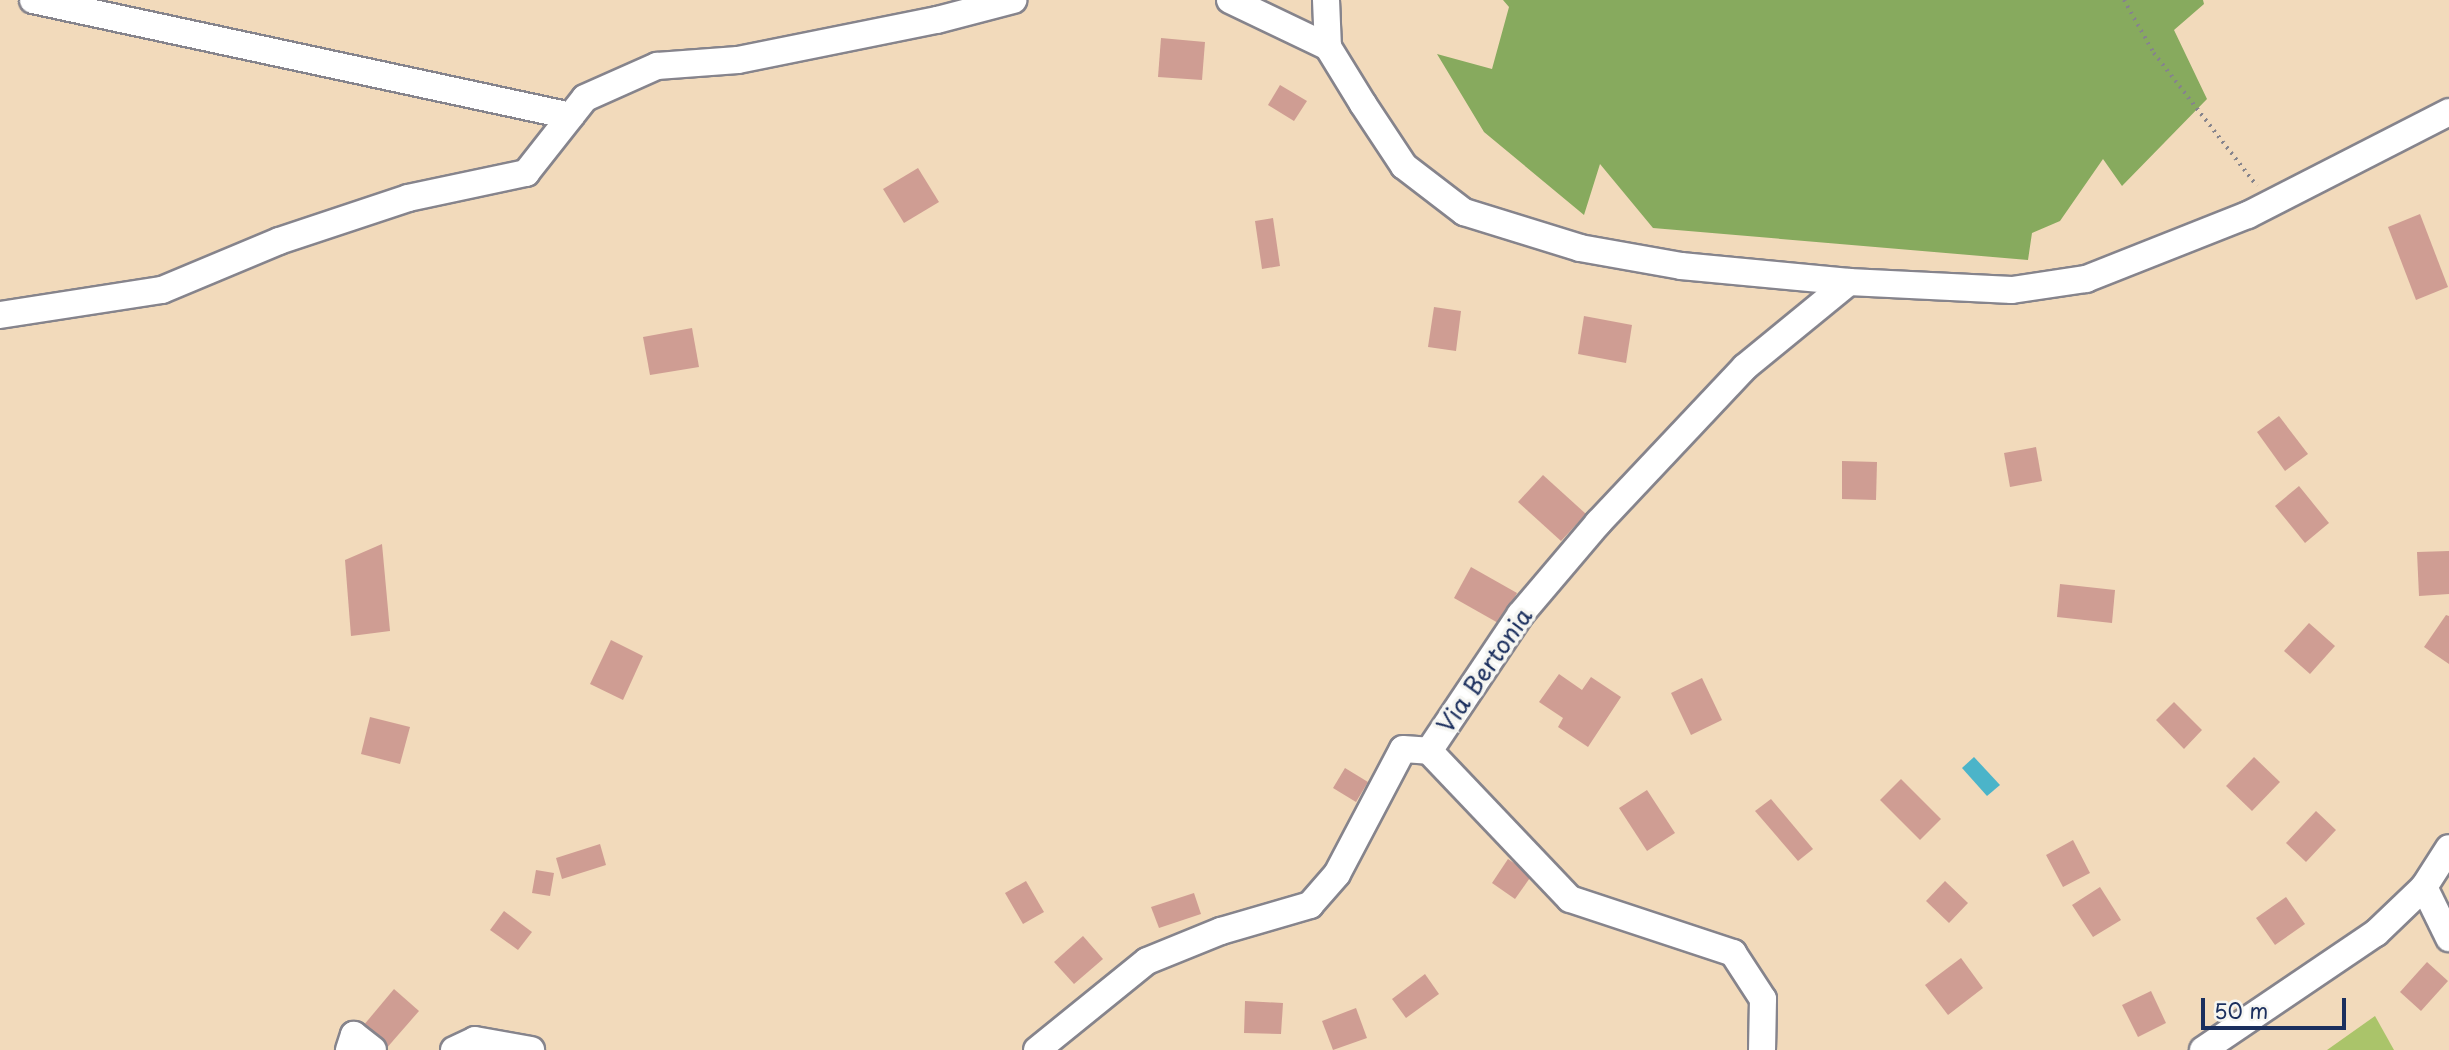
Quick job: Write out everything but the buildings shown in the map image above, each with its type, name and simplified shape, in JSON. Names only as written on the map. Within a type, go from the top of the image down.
[{"type":"street","points":[[33,0],[571,116]]},
{"type":"street","points":[[0,315],[162,290],[279,241],[408,198],[526,173],[585,99],[657,66],[738,60],[937,20],[1013,0]]},
{"type":"street","points":[[1230,0],[1328,47]]},
{"type":"street","points":[[1326,0],[1328,47],[1404,166],[1464,212],[1580,248],[1681,266],[1849,282],[2012,290],[2086,279],[2272,203],[2449,112]]},
{"type":"street","name":"Via Bertonia","points":[[1037,1050],[1147,961],[1221,931],[1310,905],[1337,874],[1403,750],[1429,751],[1520,615],[1625,492],[1745,367],[1849,282]]},
{"type":"street","points":[[1429,751],[1570,899],[1732,953],[1763,999],[1762,1050]]},
{"type":"street","points":[[2203,1050],[2376,933],[2424,887],[2449,848]]},
{"type":"street","points":[[2424,887],[2449,937]]},
{"type":"street","points":[[349,1050],[354,1035],[373,1050]]},
{"type":"street","points":[[454,1050],[475,1040],[531,1050]]},
{"type":"path","points":[[2124,0],[2154,53],[2272,203]]},
{"type":"green space","points":[[1503,0],[2203,0],[2204,4],[2174,30],[2207,99],[2122,186],[2103,159],[2060,221],[2032,233],[2028,260],[1653,228],[1600,164],[1584,215],[1484,132],[1437,54],[1492,69],[1509,7]]},
{"type":"green space","points":[[2375,1016],[2394,1050],[2327,1050]]},
{"type":"water","points":[[1974,757],[2000,785],[1987,796],[1962,768]]}]
